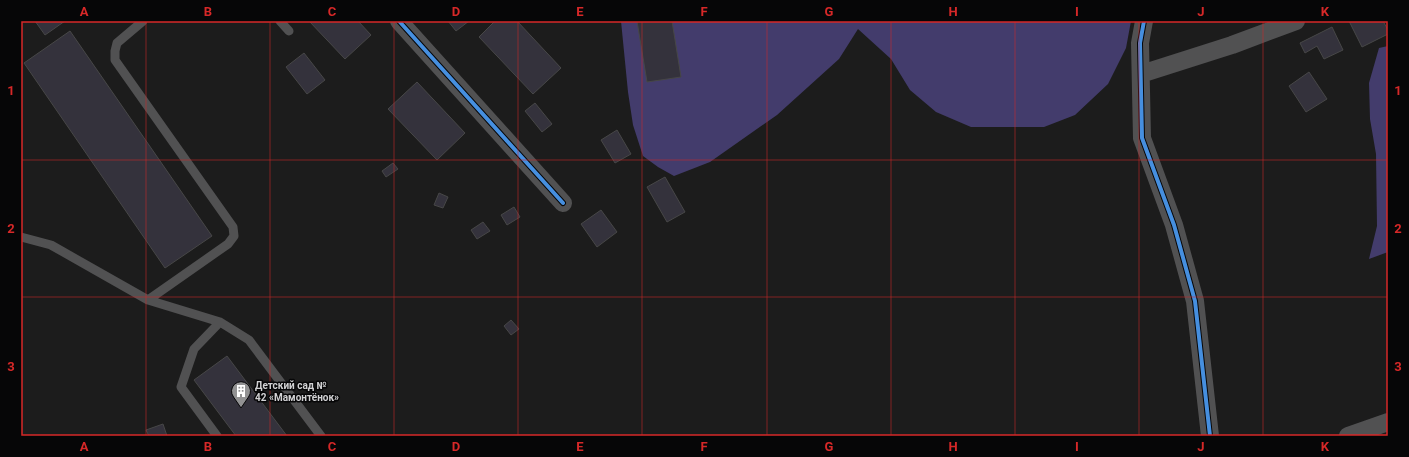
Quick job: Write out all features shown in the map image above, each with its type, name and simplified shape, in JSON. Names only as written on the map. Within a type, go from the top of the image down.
[{"type":"street","points":[[399,21],[563,203]]},
{"type":"street","points":[[1144,21],[1140,43],[1142,138],[1174,225],[1195,301],[1210,436]]},
{"type":"street","points":[[1141,74],[1232,45],[1296,21]]},
{"type":"street","points":[[1348,436],[1388,422]]},
{"type":"lane","points":[[143,21],[117,43],[115,60],[233,227],[234,236],[228,244],[148,300]]},
{"type":"lane","points":[[280,21],[289,31]]},
{"type":"lane","points":[[21,237],[51,245],[148,300],[220,322],[249,340],[321,436]]},
{"type":"lane","points":[[217,436],[181,387],[194,349],[220,322]]},
{"type":"shaded area","points":[[621,21],[1131,21],[1126,48],[1108,84],[1075,115],[1044,127],[971,127],[936,112],[910,90],[891,59],[858,29],[839,59],[777,115],[710,162],[674,176],[643,156],[633,125]]},
{"type":"shaded area","points":[[1388,46],[1388,252],[1369,259],[1377,226],[1376,154],[1370,119],[1369,83],[1379,48]]},
{"type":"building","points":[[35,21],[65,21],[45,35]]},
{"type":"building","points":[[309,21],[358,21],[371,35],[345,59]]},
{"type":"building","points":[[448,21],[469,21],[456,31]]},
{"type":"building","points":[[495,21],[517,21],[561,68],[533,94],[479,37]]},
{"type":"building","points":[[637,21],[672,21],[681,77],[647,82]]},
{"type":"building","points":[[1349,21],[1383,21],[1388,30],[1388,34],[1362,47]]},
{"type":"building","points":[[1332,27],[1343,50],[1324,59],[1317,46],[1305,53],[1300,43]]},
{"type":"building","points":[[70,31],[212,236],[165,268],[24,63]]},
{"type":"building","points":[[304,53],[325,80],[307,94],[286,67]]},
{"type":"building","points":[[1309,72],[1327,99],[1306,112],[1289,86]]},
{"type":"building","points":[[417,82],[465,133],[437,160],[388,109]]},
{"type":"building","points":[[535,103],[552,124],[542,132],[525,111]]},
{"type":"building","points":[[617,130],[631,154],[615,163],[601,140]]},
{"type":"building","points":[[393,163],[398,169],[386,177],[382,171]]},
{"type":"building","points":[[665,177],[685,212],[667,222],[647,187]]},
{"type":"building","points":[[439,193],[448,197],[443,208],[434,205]]},
{"type":"building","points":[[514,207],[520,217],[507,225],[501,215]]},
{"type":"building","points":[[601,210],[617,232],[597,247],[581,224]]},
{"type":"building","points":[[483,222],[490,231],[477,239],[471,230]]},
{"type":"building","points":[[511,320],[519,329],[511,335],[504,326]]},
{"type":"building","name":"Детский сад № 42 «Мамонтёнок»","points":[[227,356],[287,436],[236,436],[194,380]]},
{"type":"building","points":[[163,424],[167,436],[149,436],[146,430]]},
{"type":"cycle path","points":[[399,21],[563,203]]},
{"type":"cycle path","points":[[1144,21],[1140,43],[1142,138],[1174,225],[1195,301],[1210,436]]},
{"type":"place","name":"Детский сад № 42 «Мамонтёнок»","points":[[241,408]]}]
